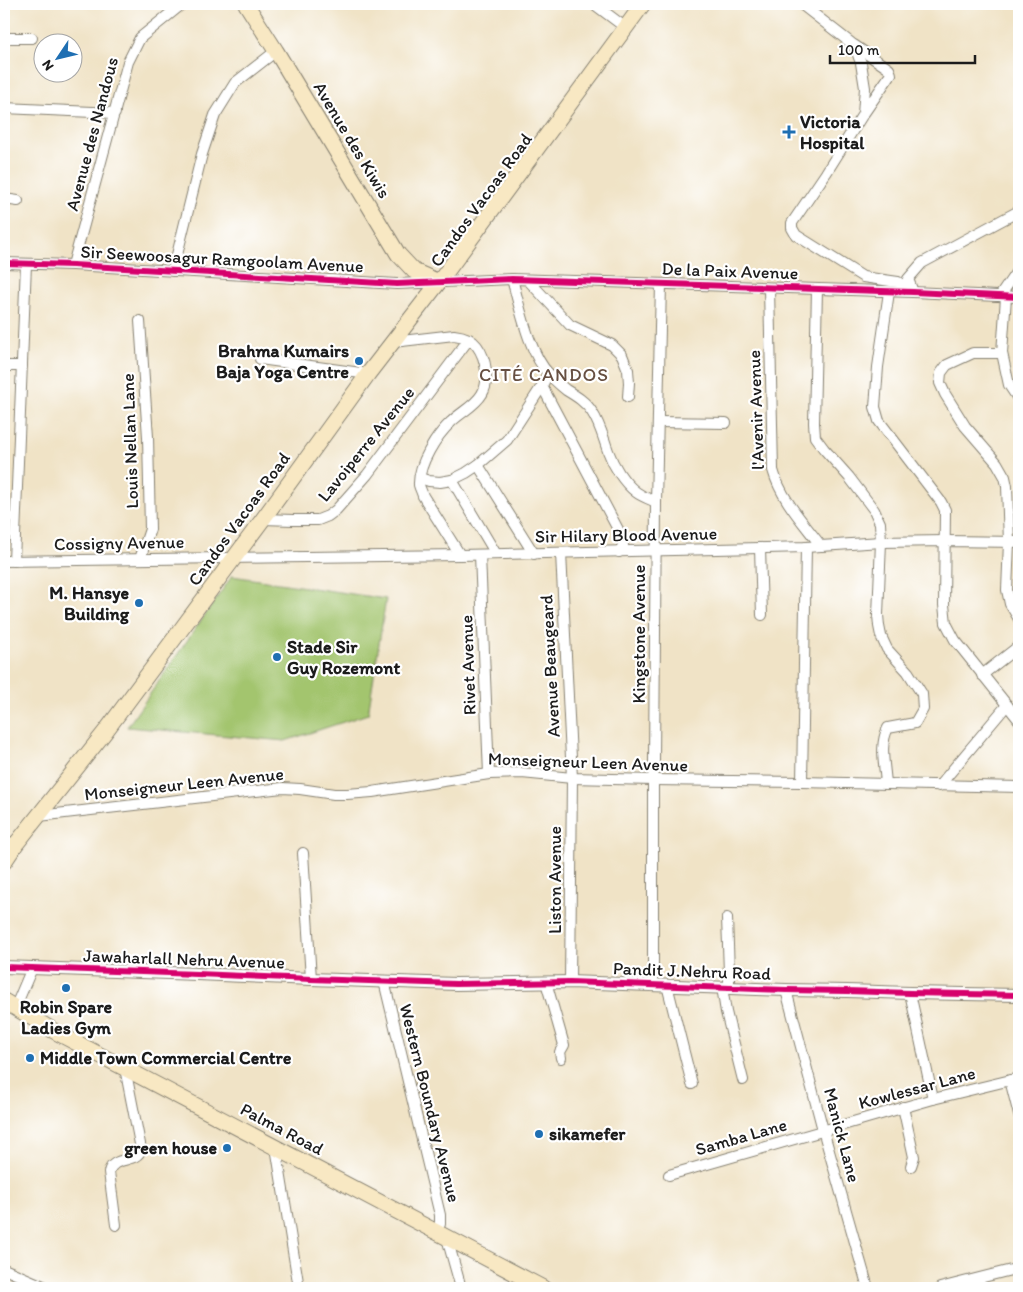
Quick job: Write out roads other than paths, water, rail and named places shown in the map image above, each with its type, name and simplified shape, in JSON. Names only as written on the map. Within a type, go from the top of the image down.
[{"type":"main road","name":"Avenue des Kiwis","points":[[246,4],[398,254],[414,271],[439,282]]},
{"type":"main road","name":"Candos Vacoas Road","points":[[4,862],[10,843],[39,816],[110,724],[643,4]]},
{"type":"main road","name":"Palma Road","points":[[9,1004],[54,1031],[543,1288]]},
{"type":"street","name":"Avenue des Nandous","points":[[73,264],[128,62],[140,38],[182,4]]},
{"type":"street","points":[[594,4],[626,28]]},
{"type":"street","points":[[801,4],[851,43],[889,69],[891,74],[792,222],[792,228],[796,235],[863,277],[898,282],[913,292]]},
{"type":"street","points":[[4,38],[32,38]]},
{"type":"street","points":[[851,43],[857,52],[864,78],[863,114]]},
{"type":"street","points":[[173,271],[202,154],[214,115],[236,83],[276,51]]},
{"type":"street","points":[[4,108],[115,113]]},
{"type":"street","points":[[4,199],[18,201]]},
{"type":"street","points":[[913,292],[908,279],[922,263],[1019,212]]},
{"type":"street","name":"Sir Seewoosagur Ramgoolam Avenue","points":[[4,263],[73,264],[397,284],[439,282]]},
{"type":"street","points":[[9,561],[22,366],[26,264]]},
{"type":"street","points":[[1019,268],[1003,296],[1002,354],[1009,385],[1019,400]]},
{"type":"street","points":[[512,279],[532,348],[548,373],[565,389],[580,398],[591,410],[600,427],[608,452],[620,473],[636,492],[656,502]]},
{"type":"street","name":"De la Paix Avenue","points":[[439,282],[512,279],[1019,297]]},
{"type":"street","points":[[528,280],[570,325],[612,345],[622,355],[628,370],[628,397]]},
{"type":"street","name":"Kingstone Avenue","points":[[654,984],[653,780],[661,284]]},
{"type":"street","name":"l'Avenir Avenue","points":[[769,288],[772,470],[783,495],[821,546]]},
{"type":"street","points":[[817,289],[815,437],[874,510],[880,523],[878,615],[881,636],[887,649],[908,672],[922,694],[923,709],[915,723],[888,728],[884,735],[883,750],[886,784]]},
{"type":"street","points":[[889,292],[878,367],[875,407],[879,421],[941,502],[945,510],[944,605],[946,623],[955,640],[1019,720]]},
{"type":"street","name":"Louis Nellan Lane","points":[[140,321],[148,436],[150,529],[140,558]]},
{"type":"street","points":[[393,342],[460,335],[469,339],[478,347],[483,357],[486,381],[483,392],[473,405],[452,420],[436,440],[429,450],[420,478],[419,487],[423,496],[460,555]]},
{"type":"street","name":"Lavoiperre Avenue","points":[[263,518],[318,520],[336,510],[367,475],[469,339]]},
{"type":"street","points":[[1002,354],[973,353],[947,365],[941,373],[940,383],[944,394],[965,426],[1005,476],[1014,542],[1008,590],[1010,604],[1019,618]]},
{"type":"street","points":[[260,359],[368,374]]},
{"type":"street","points":[[4,366],[22,366]]},
{"type":"street","points":[[420,478],[440,482],[452,480],[466,474],[478,465],[507,440],[542,386],[548,373]]},
{"type":"street","points":[[542,386],[622,537],[623,546],[619,552]]},
{"type":"street","points":[[658,422],[726,423]]},
{"type":"street","points":[[478,465],[534,554]]},
{"type":"street","points":[[452,480],[496,554]]},
{"type":"street","name":"Sir Hilary Blood Avenue","points":[[234,557],[619,552],[806,547],[945,540],[1014,542]]},
{"type":"street","points":[[802,782],[806,547]]},
{"type":"street","points":[[760,548],[762,615]]},
{"type":"street","name":"Avenue Beaugeard","points":[[561,553],[572,778]]},
{"type":"street","name":"Rivet Avenue","points":[[480,555],[489,774]]},
{"type":"street","name":"Cossigny Avenue","points":[[9,561],[234,557]]},
{"type":"street","points":[[982,675],[1019,646]]},
{"type":"street","points":[[940,786],[1007,705]]},
{"type":"street","name":"Monseigneur Leen Avenue","points":[[39,816],[282,788],[316,790],[334,794],[355,793],[489,774],[522,773],[572,778],[1019,787]]},
{"type":"street","name":"Liston Avenue","points":[[570,982],[572,778]]},
{"type":"street","points":[[303,853],[311,979]]},
{"type":"street","points":[[727,918],[729,972],[725,988],[726,1012],[743,1080]]},
{"type":"street","name":"Jawaharlall Nehru Avenue","points":[[4,967],[364,980]]},
{"type":"street","points":[[9,1004],[32,968]]},
{"type":"street","name":"Pandit J.Nehru Road","points":[[364,980],[456,984],[570,982],[786,990],[1019,995]]},
{"type":"street","name":"Western Boundary Avenue","points":[[384,981],[440,1215],[442,1235]]},
{"type":"street","points":[[546,982],[564,1045],[560,1052],[561,1058]]},
{"type":"street","points":[[667,985],[692,1084]]},
{"type":"street","name":"Manick Lane","points":[[786,990],[868,1288]]},
{"type":"street","points":[[910,993],[933,1099]]},
{"type":"street","points":[[116,1225],[110,1168],[116,1162],[135,1157],[141,1149],[125,1068]]},
{"type":"street","points":[[1015,1079],[1019,1115]]},
{"type":"street","name":"Kowlessar Lane","points":[[823,1130],[933,1099],[1015,1079]]},
{"type":"street","points":[[903,1107],[914,1157],[911,1166]]},
{"type":"street","name":"Samba Lane","points":[[669,1175],[823,1130]]},
{"type":"street","points":[[276,1147],[299,1288]]},
{"type":"street","points":[[442,1235],[461,1288]]},
{"type":"street","points":[[940,1288],[1019,1268]]},
{"type":"street","points":[[4,1269],[48,1288]]},
{"type":"place","name":"Victoria Hospital","points":[[789,132]]},
{"type":"place","name":"Brahma Kumairs Baja Yoga Centre","points":[[359,361]]},
{"type":"place","name":"M. Hansye Building","points":[[139,603]]},
{"type":"place","name":"Stade Sir Guy Rozemont","points":[[277,657]]},
{"type":"place","name":"Robin Spare Ladies Gym","points":[[66,988]]},
{"type":"place","name":"Middle Town Commercial Centre","points":[[30,1058]]},
{"type":"place","name":"sikamefer","points":[[539,1134]]},
{"type":"place","name":"green house","points":[[227,1148]]},
{"type":"district","name":"CITÉ CANDOS","points":[[544,374]]}]
